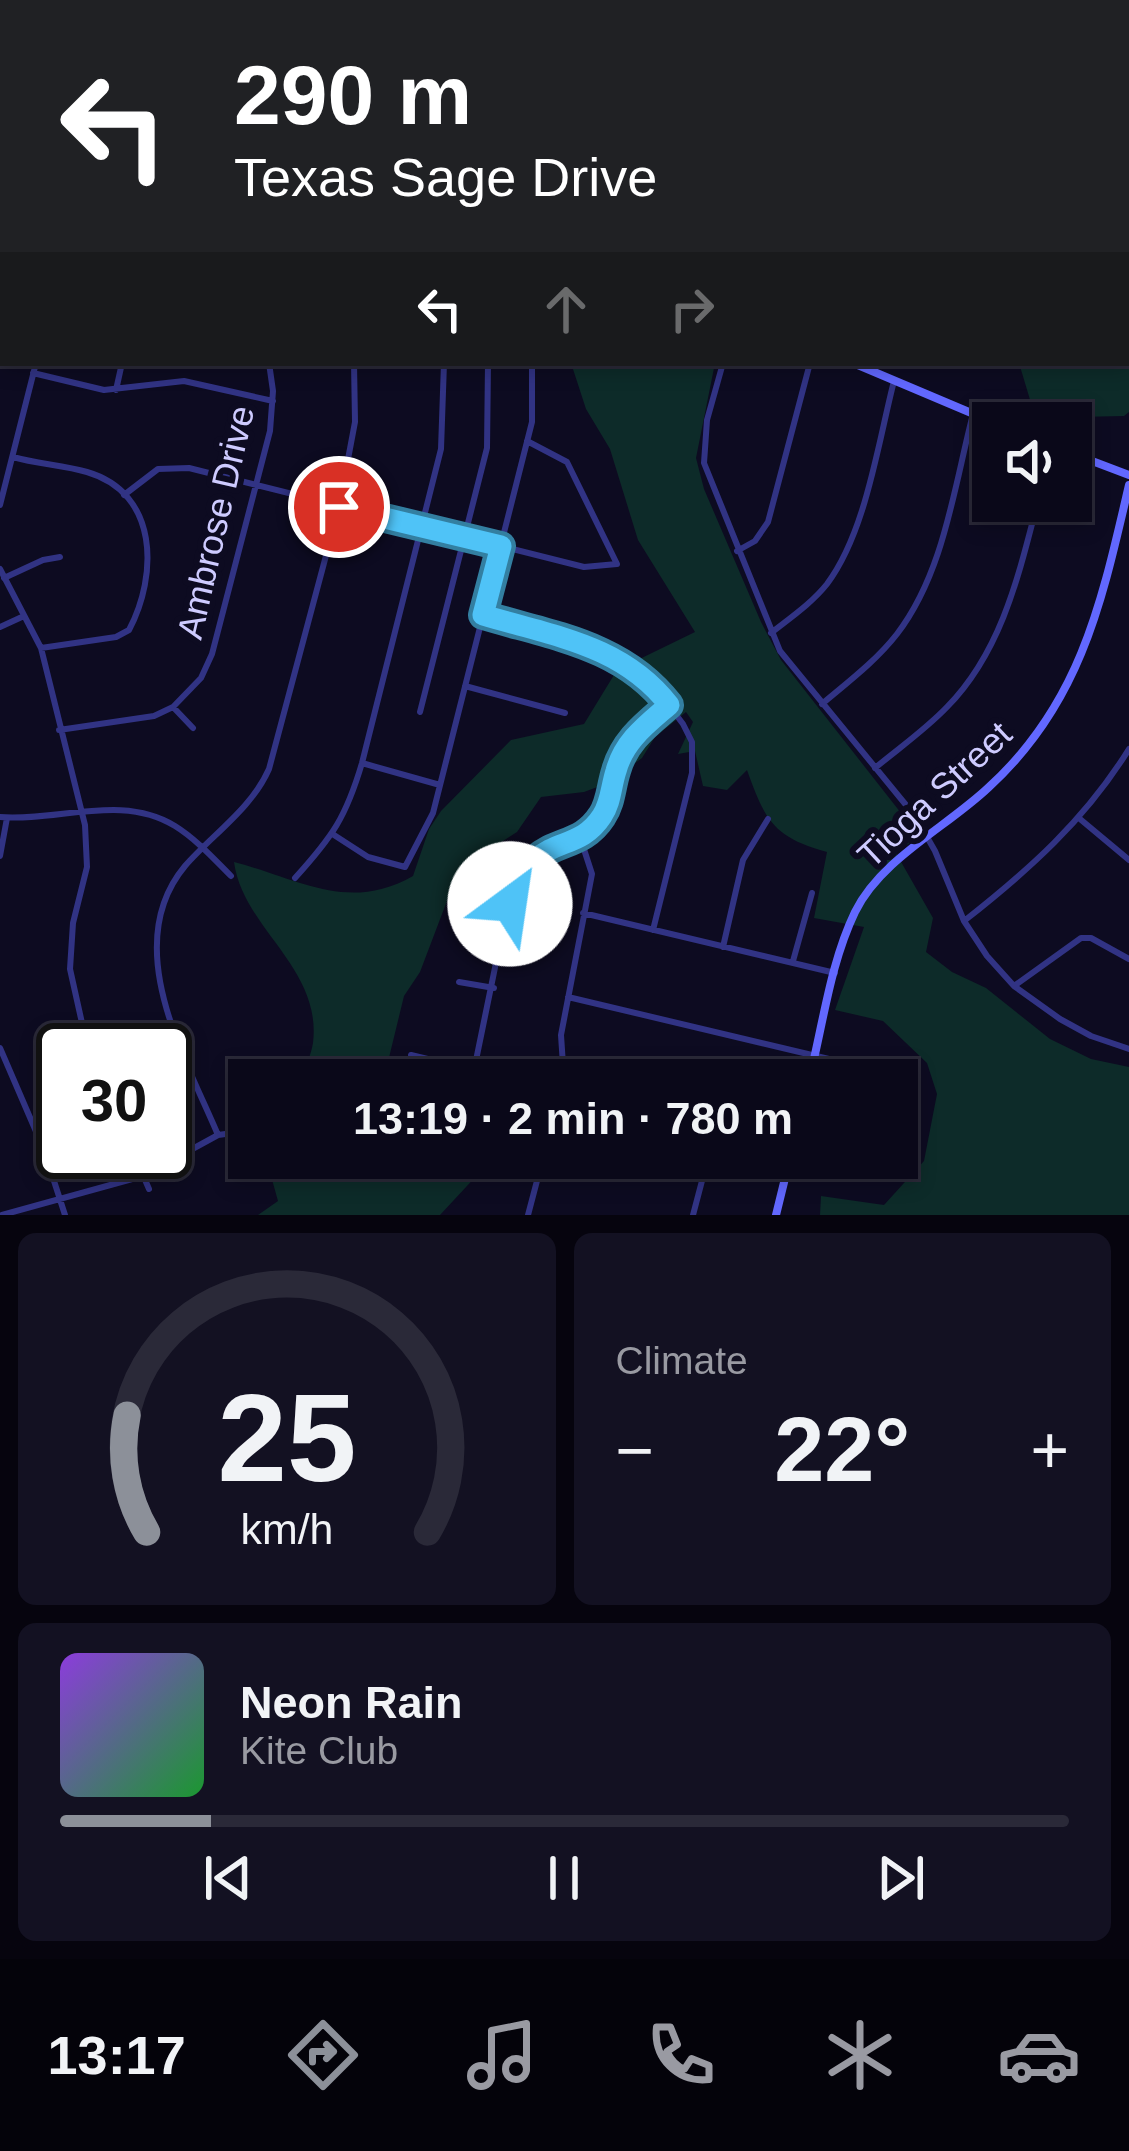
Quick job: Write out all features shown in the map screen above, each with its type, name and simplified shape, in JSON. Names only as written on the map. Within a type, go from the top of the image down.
[{"type":"street","points":[[0,505],[35,366]]},
{"type":"street","points":[[116,390],[121,366]]},
{"type":"street","name":"Ambrose Drive","points":[[173,707],[192,691],[208,667],[270,431],[269,366]]},
{"type":"street","points":[[218,1135],[169,1014],[157,963],[169,894],[179,874],[257,790],[269,770],[339,507],[355,422],[353,366]]},
{"type":"street","points":[[296,878],[334,835],[362,763],[442,438],[444,366]]},
{"type":"street","points":[[420,712],[487,448],[488,366]]},
{"type":"street","points":[[334,835],[368,857],[405,868],[434,813],[532,422],[532,366]]},
{"type":"street","points":[[722,366],[707,419],[704,454],[709,481],[771,633],[822,704],[915,816],[984,953],[1014,986],[1081,1032],[1129,1049]]},
{"type":"street","points":[[737,551],[755,541],[768,522],[808,366]]},
{"type":"street","points":[[861,366],[972,413]]},
{"type":"street","points":[[33,373],[116,390],[184,381],[273,401]]},
{"type":"street","points":[[771,633],[821,591],[842,560],[895,380]]},
{"type":"street","points":[[822,704],[887,647],[914,610],[935,561],[972,422]]},
{"type":"street","points":[[124,496],[152,473],[172,467],[584,568],[617,564],[567,462],[527,441]]},
{"type":"street","points":[[13,457],[103,478],[124,496],[142,522],[150,558],[129,630],[116,637],[40,648]]},
{"type":"street","points":[[1092,461],[1129,475]]},
{"type":"street","name":"Tioga Street","points":[[814,1059],[856,910],[880,878],[1006,770],[1028,746],[1070,682],[1104,596],[1129,485]]},
{"type":"street","points":[[875,768],[947,708],[979,664],[1011,599],[1032,522]]},
{"type":"street","points":[[4,578],[60,557]]},
{"type":"street","points":[[0,569],[40,648],[82,813],[87,867],[74,923],[70,969],[82,1023]]},
{"type":"street","points":[[0,627],[25,615]]},
{"type":"street","points":[[483,615],[625,662],[650,680],[692,742],[692,773],[652,930]]},
{"type":"street","points":[[466,686],[565,713]]},
{"type":"street","points":[[477,1059],[520,873],[537,855],[580,836],[602,817],[616,766],[629,740],[669,705]]},
{"type":"street","points":[[59,730],[154,716],[173,707],[193,728]]},
{"type":"street","points":[[964,921],[1036,862],[1079,819],[1126,762],[1129,749]]},
{"type":"street","points":[[362,763],[440,785]]},
{"type":"street","points":[[0,856],[3,817],[142,811],[171,823],[231,876]]},
{"type":"street","points":[[723,946],[743,860],[768,819]]},
{"type":"street","points":[[1079,819],[1129,860]]},
{"type":"street","points":[[563,1059],[561,1035],[592,874],[580,836]]},
{"type":"street","points":[[793,961],[812,893]]},
{"type":"street","points":[[481,900],[510,904]]},
{"type":"street","points":[[583,913],[835,973]]},
{"type":"street","points":[[1014,986],[1081,938],[1129,958]]},
{"type":"street","points":[[459,982],[494,988]]},
{"type":"street","points":[[568,997],[831,1059]]},
{"type":"street","points":[[0,1048],[44,1150],[65,1215]]},
{"type":"street","points":[[411,1055],[428,1059]]},
{"type":"street","points":[[192,1149],[228,1134]]},
{"type":"street","points":[[2,1215],[132,1179]]},
{"type":"street","points":[[144,1179],[149,1189]]},
{"type":"street","points":[[528,1215],[537,1179]]},
{"type":"street","points":[[693,1215],[702,1179]]},
{"type":"street","points":[[776,1215],[785,1179]]},
{"type":"green space","points":[[572,366],[714,366],[696,458],[704,489],[761,622],[781,660],[919,836],[896,853],[933,918],[926,952],[952,972],[986,988],[1050,1039],[1091,1059],[1129,1067],[1129,1215],[820,1215],[821,1196],[884,1205],[908,1179],[918,1179],[937,1094],[927,1063],[883,1021],[835,1010],[864,927],[814,918],[827,852],[794,840],[774,824],[747,770],[727,790],[703,786],[695,751],[678,754],[693,722],[686,712],[655,737],[642,758],[608,783],[584,792],[541,797],[517,832],[489,850],[450,893],[420,972],[404,996],[389,1059],[308,1059],[313,1016],[306,992],[251,908],[234,862],[345,892],[389,887],[413,876],[429,829],[441,811],[511,740],[584,724],[617,670],[695,632],[638,540],[610,449],[586,409]]},
{"type":"green space","points":[[1020,366],[1129,366],[1129,412],[1092,417],[1092,402],[1031,402]]},
{"type":"green space","points":[[272,1179],[473,1179],[440,1215],[258,1215],[278,1201]]},
{"type":"route","points":[[339,507],[501,546],[483,615],[625,662],[650,680],[669,705],[629,740],[616,766],[602,817],[580,836],[537,855],[520,873],[510,904]]}]
